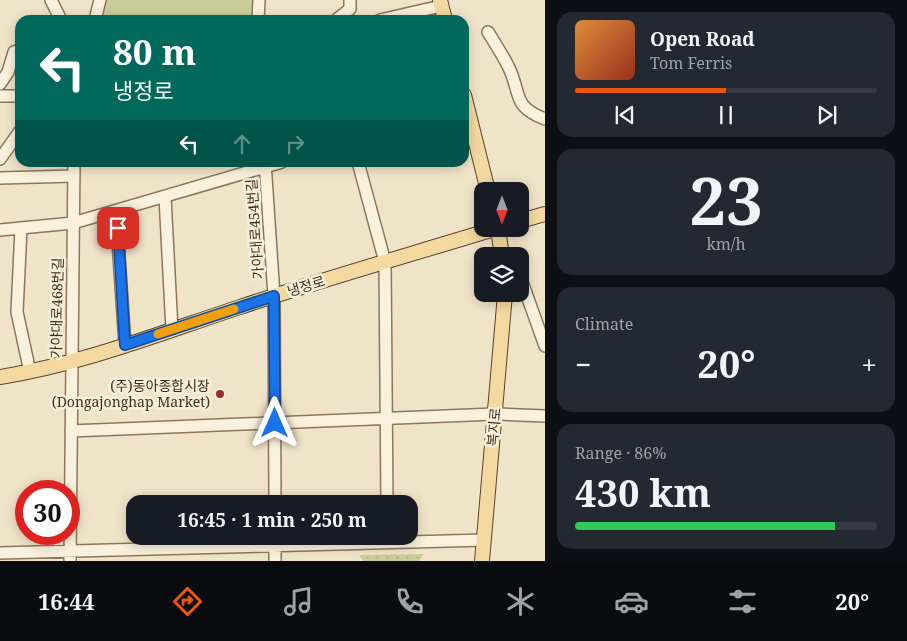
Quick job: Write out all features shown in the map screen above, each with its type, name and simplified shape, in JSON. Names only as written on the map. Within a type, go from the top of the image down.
[{"type":"main road","points":[[469,119],[486,182]]},
{"type":"main road","points":[[529,218],[544,214]]},
{"type":"main road","name":"냉정로","points":[[0,377],[30,372],[72,361],[274,296],[474,236]]},
{"type":"main road","name":"복지로","points":[[482,561],[504,302]]},
{"type":"street","points":[[51,0],[58,15]]},
{"type":"street","points":[[96,15],[100,0]]},
{"type":"street","points":[[258,15],[259,0]]},
{"type":"street","points":[[342,15],[350,8],[350,0]]},
{"type":"street","points":[[408,15],[442,9]]},
{"type":"street","points":[[488,32],[511,72],[518,99],[534,115],[544,119]]},
{"type":"street","points":[[0,84],[8,72],[15,52]]},
{"type":"street","points":[[0,96],[15,96]]},
{"type":"street","points":[[0,159],[15,138]]},
{"type":"street","name":"가야대로468번길","points":[[70,556],[74,167]]},
{"type":"street","points":[[0,230],[73,223],[259,167]]},
{"type":"street","name":"가야대로454번길","points":[[265,167],[274,296],[275,495]]},
{"type":"street","points":[[359,167],[385,262],[387,495]]},
{"type":"street","points":[[0,178],[74,176]]},
{"type":"street","points":[[165,196],[172,330]]},
{"type":"street","points":[[116,211],[125,345]]},
{"type":"street","points":[[21,228],[17,312],[30,372]]},
{"type":"street","points":[[529,302],[544,346]]},
{"type":"street","points":[[71,431],[495,414],[544,416]]},
{"type":"street","points":[[418,539],[484,540]]},
{"type":"street","points":[[0,553],[70,556],[220,545]]},
{"type":"street","points":[[275,545],[276,561]]},
{"type":"green space","points":[[103,0],[254,0],[253,15],[99,15]]},
{"type":"green space","points":[[424,554],[419,561],[363,561],[359,555]]},
{"type":"slow traffic","points":[[158,334],[234,309]]},
{"type":"place","name":"(주)동아종합시장 (Dongajonghap Market)","points":[[220,394]]},
{"type":"route","points":[[118,228],[125,345],[274,296],[275,423]]}]
